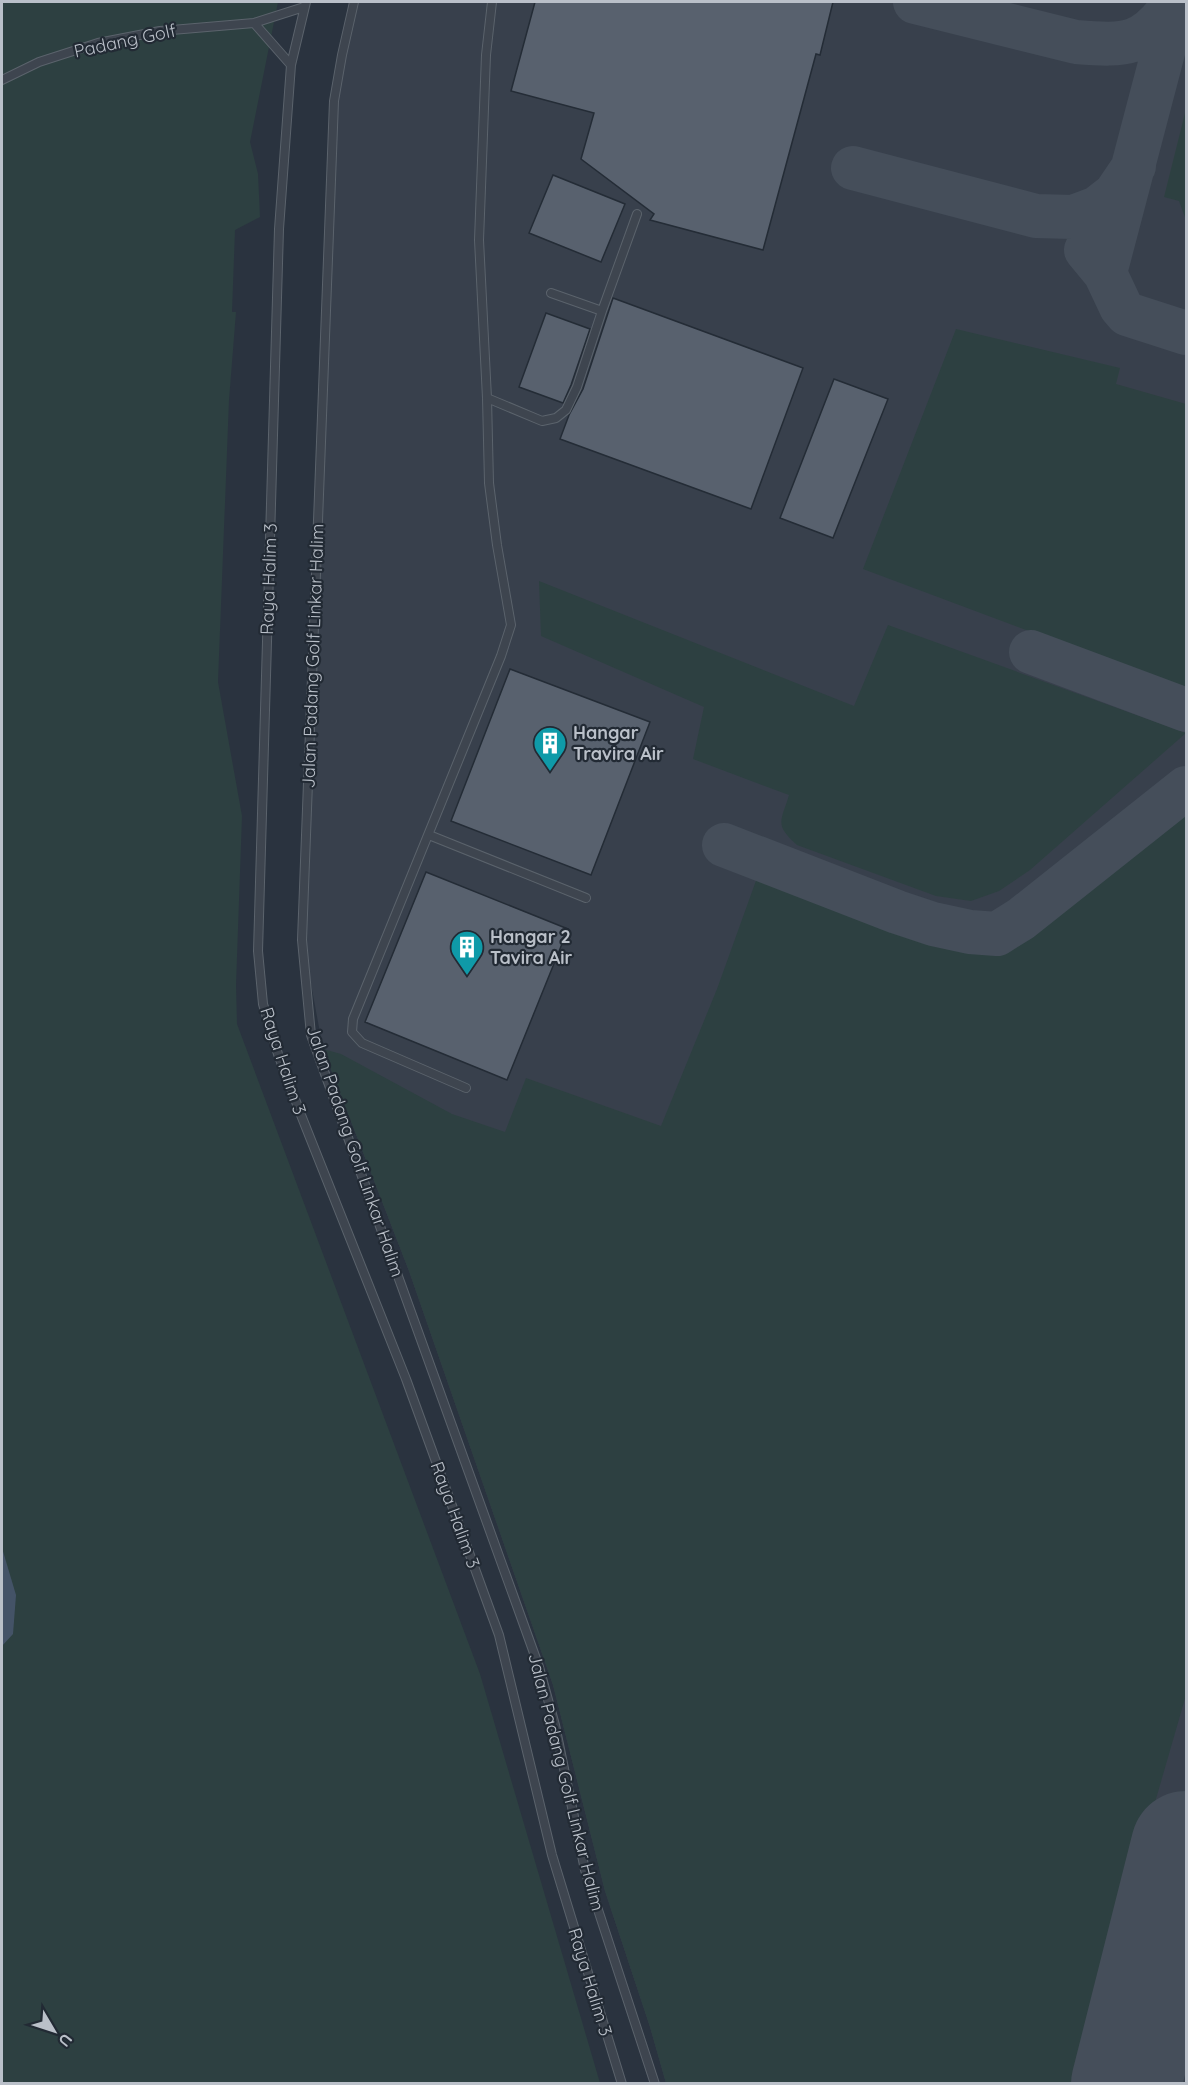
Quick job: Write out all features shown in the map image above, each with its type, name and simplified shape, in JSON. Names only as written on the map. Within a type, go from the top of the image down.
[{"type":"lane","name":"Jalan Padang Golf Linkar Halim","points":[[354,2],[334,100],[302,940],[311,1035],[539,1667],[555,1725],[585,1870],[655,2084]]},
{"type":"lane","points":[[466,1088],[362,1043],[352,1032],[353,1019],[501,657],[511,625],[489,483],[479,240],[486,56],[492,2]]},
{"type":"lane","points":[[291,65],[254,23],[305,4]]},
{"type":"lane","name":"Raya Halim 3","points":[[305,4],[291,65],[279,229],[258,951],[263,1004],[300,1115],[406,1379],[498,1635],[552,1856],[622,2084]]},
{"type":"lane","name":"Padang Golf","points":[[2,80],[39,62],[98,43],[160,31],[254,23]]},
{"type":"lane","points":[[487,398],[542,421],[556,418],[566,411],[578,387],[602,311],[637,214]]},
{"type":"lane","points":[[551,293],[602,311]]},
{"type":"lane","points":[[429,835],[586,898]]},
{"type":"shaded area","points":[[2,2],[278,2],[250,142],[258,174],[260,217],[235,230],[232,312],[236,312],[229,400],[218,682],[242,816],[236,985],[237,1024],[480,1674],[600,2083],[2,2084]]},
{"type":"shaded area","points":[[359,2],[1186,2],[1186,2083],[666,2083],[605,1891],[553,1685],[409,1271],[323,1049],[309,973],[306,930],[307,869],[320,393],[331,286],[336,78]]},
{"type":"shaded area","points":[[1186,109],[1186,220],[1179,201],[1164,197]]},
{"type":"shaded area","points":[[956,329],[1120,368],[1116,384],[1186,404],[1186,690],[863,569]]},
{"type":"shaded area","points":[[539,581],[854,706],[888,625],[1186,733],[1030,870],[999,891],[971,901],[936,896],[797,845],[785,832],[781,822],[789,795],[693,759],[704,707],[541,636]]},
{"type":"shaded area","points":[[1186,783],[1186,1695],[1074,2083],[666,2083],[605,1891],[553,1685],[409,1271],[323,1049],[341,1054],[452,1114],[505,1132],[526,1078],[661,1126],[717,989],[762,864],[782,868],[874,903],[970,932],[997,934],[1021,919]]},
{"type":"shaded area","points":[[2,1548],[16,1595],[13,1634],[2,1646]]},
{"type":"building","points":[[535,2],[833,2],[820,55],[816,54],[763,250],[650,220],[654,214],[581,159],[594,113],[511,91]]},
{"type":"building","points":[[553,175],[625,204],[601,262],[529,233]]},
{"type":"building","points":[[613,298],[803,368],[751,509],[560,439],[569,415],[583,389]]},
{"type":"building","points":[[546,313],[590,329],[563,403],[519,387]]},
{"type":"building","points":[[834,379],[888,399],[833,538],[780,518]]},
{"type":"building","name":"Hangar Travira Air","points":[[510,669],[650,722],[591,875],[451,821]]},
{"type":"building","name":"Hangar 2 Tavira Air","points":[[426,872],[568,929],[507,1080],[365,1022]]},
{"type":"taxiway","points":[[915,2],[1076,42],[1109,44],[1122,43],[1144,35],[1164,17],[1175,2]]},
{"type":"taxiway","points":[[1105,273],[1176,3]]},
{"type":"taxiway","points":[[853,168],[1036,216],[1073,217],[1097,208],[1115,194],[1134,166]]},
{"type":"taxiway","points":[[1086,250],[1105,273],[1121,307],[1127,314],[1186,333]]},
{"type":"taxiway","points":[[1031,652],[1186,710]]},
{"type":"taxiway","points":[[724,845],[933,924],[970,932],[997,934],[1021,919],[1186,788]]},
{"type":"runway","points":[[1126,2084],[1186,1846]]},
{"type":"place","name":"Hangar Travira Air","points":[[550,772]]},
{"type":"place","name":"Hangar 2 Tavira Air","points":[[467,976]]}]
